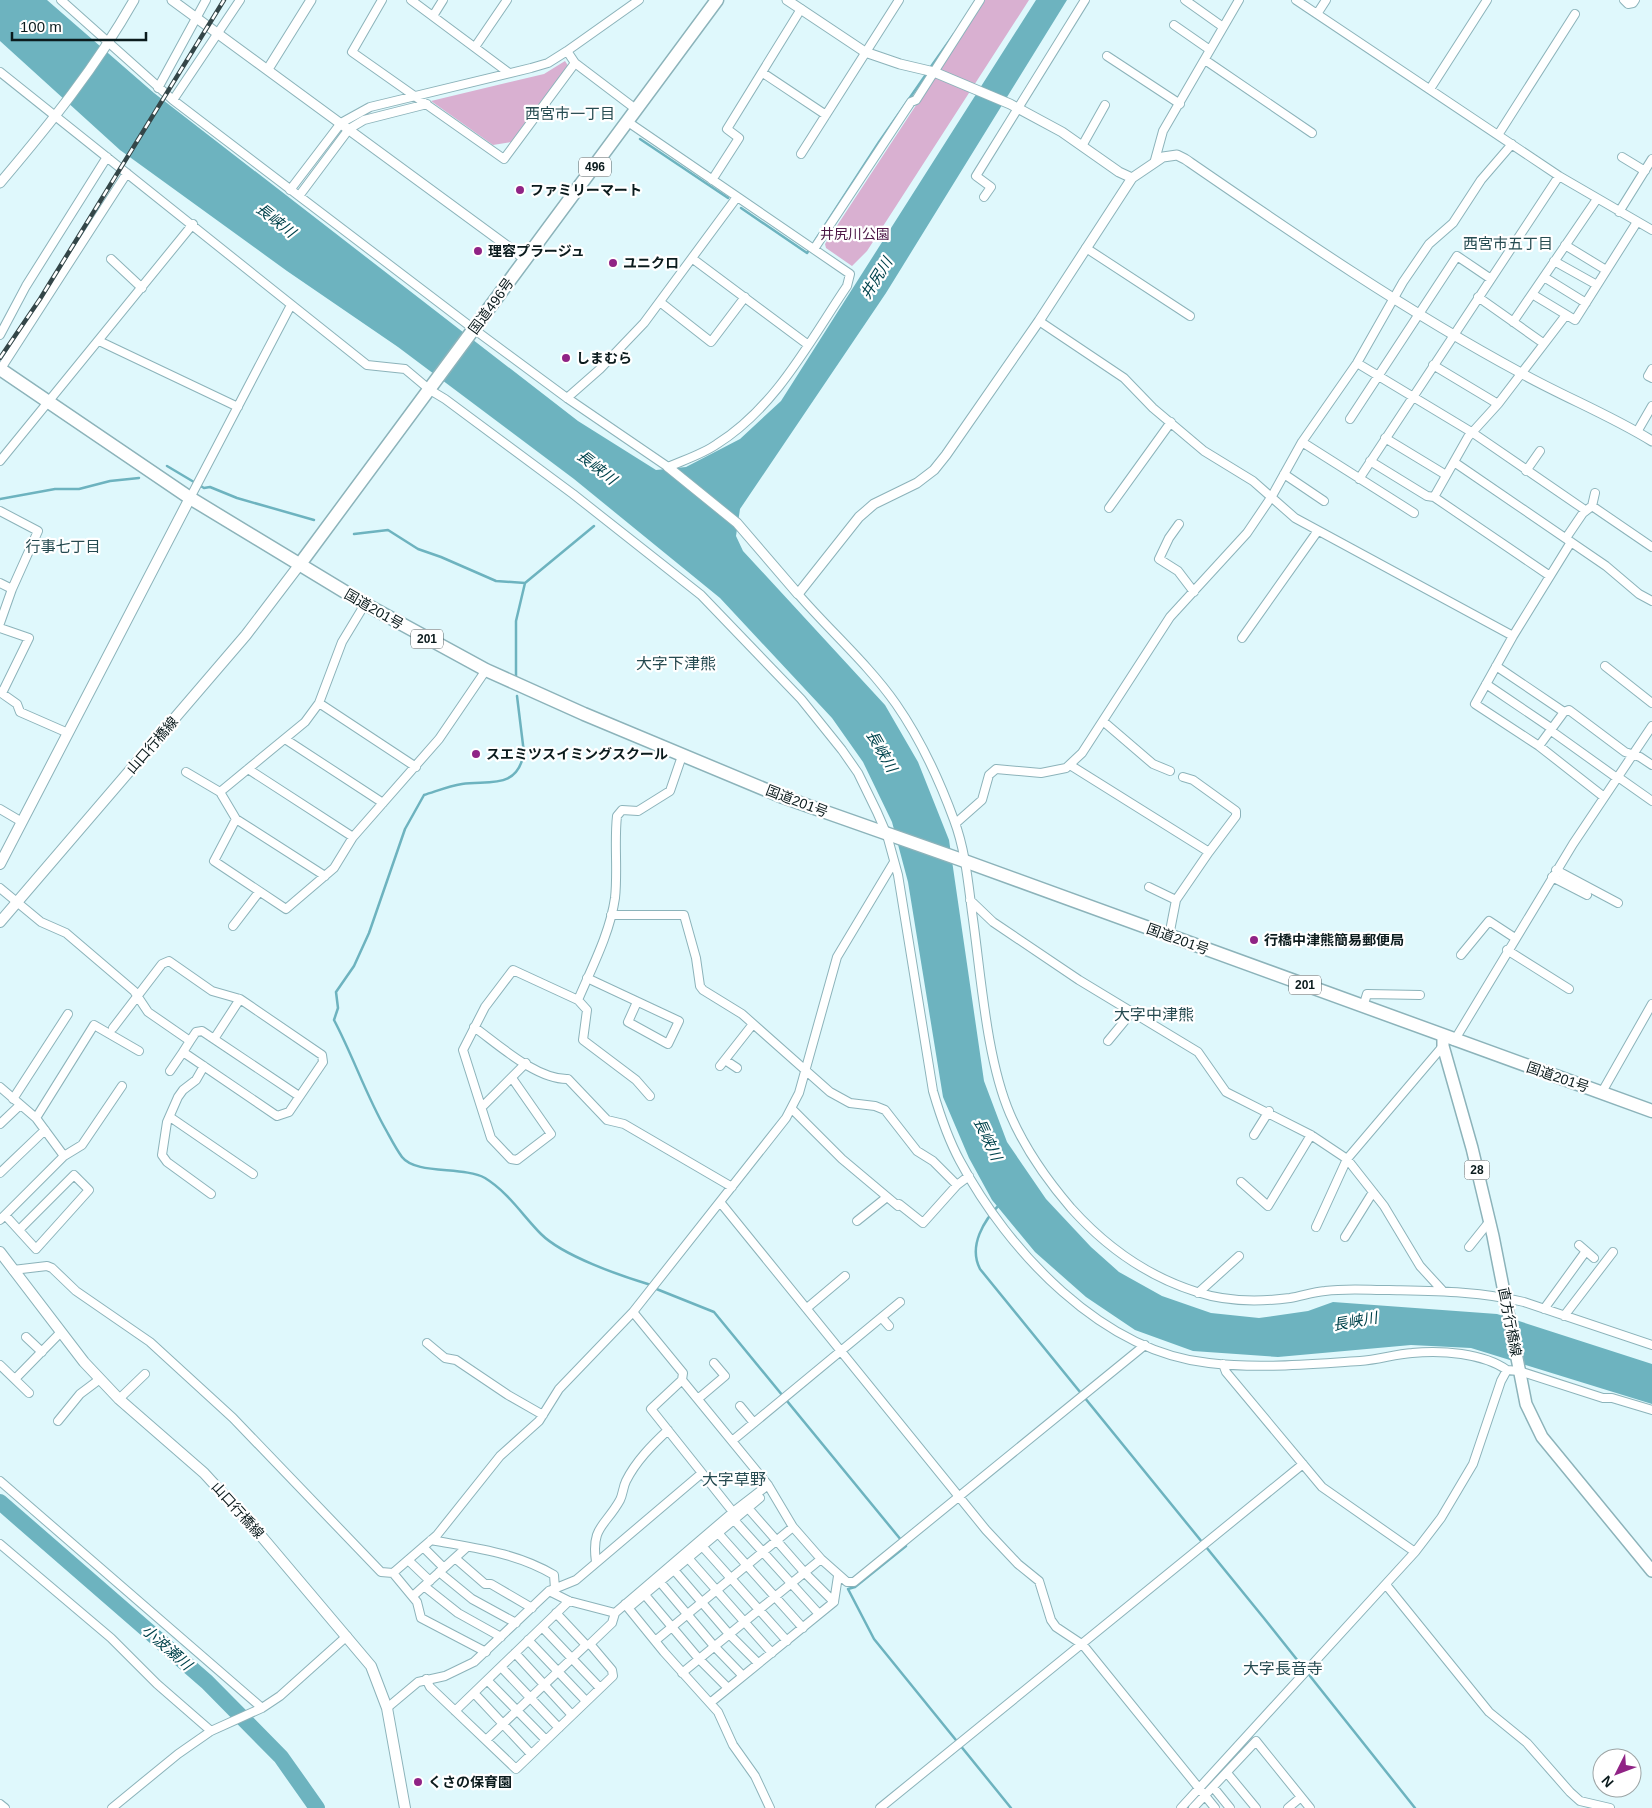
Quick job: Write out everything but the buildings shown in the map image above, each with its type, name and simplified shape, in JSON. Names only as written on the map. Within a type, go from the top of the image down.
[{"type":"highway","name":"国道496号","points":[[300,564],[717,0]]},
{"type":"highway","name":"国道201号","points":[[0,369],[190,498],[365,604],[486,670],[682,756],[890,836],[962,860],[1363,1006],[1447,1041],[1602,1092],[1652,1111]]},
{"type":"main road","points":[[0,864],[190,498]]},
{"type":"main road","name":"山口行橋線","points":[[0,922],[246,635],[300,564]]},
{"type":"main road","name":"直方行橋線","points":[[1447,1041],[1489,1222],[1526,1404],[1542,1437],[1652,1571]]},
{"type":"main road","name":"山口行橋線","points":[[0,1252],[60,1333],[100,1379],[119,1399],[204,1472],[371,1666],[387,1708],[405,1808]]},
{"type":"street","points":[[61,0],[108,47],[173,100],[473,331],[668,467],[737,523],[895,703],[915,734],[934,771],[956,823],[996,1068],[1009,1113],[1030,1153],[1052,1185],[1079,1216],[1122,1256],[1155,1276],[1198,1292],[1246,1301],[1292,1298],[1324,1291],[1442,1290],[1506,1301],[1544,1310],[1652,1345]]},
{"type":"street","points":[[0,183],[56,116],[108,47],[134,0]]},
{"type":"street","points":[[172,0],[525,259]]},
{"type":"street","points":[[158,88],[206,0]]},
{"type":"street","points":[[173,100],[240,0]]},
{"type":"street","points":[[268,70],[311,0]]},
{"type":"street","points":[[382,0],[352,52],[504,159],[575,63]]},
{"type":"street","points":[[410,0],[509,73]]},
{"type":"street","points":[[433,16],[443,0]]},
{"type":"street","points":[[475,47],[507,0]]},
{"type":"street","points":[[290,190],[341,123],[370,107],[548,62],[640,0]]},
{"type":"street","points":[[788,0],[866,52],[900,64],[934,72],[1010,104],[1062,132],[1119,172],[1132,178]]},
{"type":"street","points":[[800,154],[899,0]]},
{"type":"street","points":[[814,249],[934,72],[980,0]]},
{"type":"street","points":[[984,197],[991,187],[976,176],[1085,0]]},
{"type":"street","points":[[1185,0],[1223,27]]},
{"type":"street","points":[[1155,160],[1163,131],[1206,60],[1239,0]]},
{"type":"street","points":[[1296,0],[1559,176],[1652,230]]},
{"type":"street","points":[[1317,14],[1326,0]]},
{"type":"street","points":[[1430,89],[1487,0]]},
{"type":"street","points":[[1624,0],[1628,4],[1636,0]]},
{"type":"street","points":[[712,180],[740,138],[727,129],[801,9]]},
{"type":"street","points":[[1498,135],[1575,14]]},
{"type":"street","points":[[1174,25],[1210,50]]},
{"type":"street","points":[[567,51],[575,63],[637,110]]},
{"type":"street","points":[[1107,56],[1180,104]]},
{"type":"street","points":[[1206,60],[1312,133]]},
{"type":"street","points":[[0,72],[367,365],[405,369],[430,390],[446,399],[573,494],[701,595],[746,640],[827,730],[858,773],[890,836],[933,1091],[943,1123],[969,1176],[997,1221],[1032,1262],[1067,1294],[1113,1329],[1145,1345],[1188,1359],[1267,1367],[1365,1360],[1412,1352],[1434,1352],[1472,1357],[1498,1364],[1507,1370]]},
{"type":"street","points":[[763,73],[826,115]]},
{"type":"street","points":[[299,196],[349,129],[375,116],[427,104]]},
{"type":"street","points":[[1082,146],[1105,105]]},
{"type":"street","points":[[628,122],[850,274],[847,286],[772,397],[741,427],[716,446],[668,467]]},
{"type":"street","points":[[956,823],[982,800],[989,775],[996,769],[1031,773],[1066,768],[1082,753],[1104,722],[1160,632],[1247,533],[1272,496],[1302,442],[1357,364],[1394,297],[1429,244],[1453,223],[1481,180],[1512,144]]},
{"type":"street","points":[[798,594],[859,517],[874,504],[906,490],[934,470],[1039,321],[1132,178],[1155,160],[1170,155],[1185,159],[1394,297],[1454,334],[1521,373],[1652,441]]},
{"type":"street","points":[[1616,164],[1623,155],[1649,165],[1619,212]]},
{"type":"street","points":[[0,336],[26,286],[107,157]]},
{"type":"street","points":[[0,369],[127,173]]},
{"type":"street","points":[[1359,479],[1559,176]]},
{"type":"street","points":[[567,398],[600,369],[644,323],[738,197]]},
{"type":"street","points":[[1513,322],[1597,199]]},
{"type":"street","points":[[1532,294],[1575,320],[1637,222]]},
{"type":"street","points":[[0,461],[192,224]]},
{"type":"street","points":[[1565,244],[1606,270]]},
{"type":"street","points":[[1086,248],[1190,316]]},
{"type":"street","points":[[1350,419],[1457,256],[1490,279]]},
{"type":"street","points":[[111,259],[142,288]]},
{"type":"street","points":[[693,259],[808,344]]},
{"type":"street","points":[[1554,262],[1597,285]]},
{"type":"street","points":[[1544,277],[1586,303]]},
{"type":"street","points":[[660,302],[711,342],[745,297]]},
{"type":"street","points":[[1478,298],[1543,343]]},
{"type":"street","points":[[190,498],[291,305]]},
{"type":"street","points":[[1434,497],[1468,437],[1498,404],[1543,343],[1560,326],[1566,315]]},
{"type":"street","points":[[1039,321],[1124,378],[1153,408],[1216,460],[1253,481],[1296,518],[1318,532],[1513,636]]},
{"type":"street","points":[[99,341],[238,407]]},
{"type":"street","points":[[1357,364],[1473,433],[1526,471],[1652,547]]},
{"type":"street","points":[[1433,365],[1498,404]]},
{"type":"street","points":[[1652,369],[1648,376],[1652,378]]},
{"type":"street","points":[[1637,432],[1652,406]]},
{"type":"street","points":[[1109,508],[1171,422]]},
{"type":"street","points":[[1385,438],[1446,475]]},
{"type":"street","points":[[1302,442],[1414,513]]},
{"type":"street","points":[[1526,471],[1540,451]]},
{"type":"street","points":[[1370,461],[1427,496],[1434,497],[1550,576]]},
{"type":"street","points":[[1454,462],[1606,566],[1639,594],[1652,600]]},
{"type":"street","points":[[1284,474],[1324,501]]},
{"type":"street","points":[[1595,493],[1589,508],[1475,704],[1539,746],[1604,797]]},
{"type":"street","points":[[0,511],[38,531],[12,589],[0,623]]},
{"type":"street","points":[[1179,524],[1169,538],[1159,559],[1178,571],[1194,592]]},
{"type":"street","points":[[1242,638],[1318,532]]},
{"type":"street","points":[[0,583],[12,589]]},
{"type":"street","points":[[220,792],[305,722],[319,704],[342,642],[365,604]]},
{"type":"street","points":[[0,628],[29,638],[1,693],[18,704],[20,712],[68,733]]},
{"type":"street","points":[[1496,666],[1564,712]]},
{"type":"street","points":[[1605,666],[1652,702]]},
{"type":"street","points":[[236,818],[214,861],[286,909],[334,868],[353,837],[445,732],[486,670]]},
{"type":"street","points":[[1486,684],[1652,801]]},
{"type":"street","points":[[319,704],[416,767]]},
{"type":"street","points":[[1539,746],[1564,712],[1569,710],[1625,752],[1633,754],[1652,766]]},
{"type":"street","points":[[1104,722],[1153,764],[1170,771]]},
{"type":"street","points":[[1316,1227],[1348,1159],[1447,1041],[1604,797],[1652,726]]},
{"type":"street","points":[[284,738],[384,803]]},
{"type":"street","points":[[578,1000],[612,915],[615,897],[617,816],[622,810],[638,811],[670,791],[682,756]]},
{"type":"street","points":[[1070,765],[1209,852]]},
{"type":"street","points":[[248,769],[353,837]]},
{"type":"street","points":[[186,772],[220,792],[236,818],[326,876]]},
{"type":"street","points":[[1169,936],[1176,900],[1236,816],[1236,812],[1193,780],[1183,777]]},
{"type":"street","points":[[0,809],[22,822]]},
{"type":"street","points":[[392,1573],[431,1540],[462,1505],[500,1456],[543,1415],[559,1388],[632,1312],[792,1110],[806,1070],[837,957],[894,862]]},
{"type":"street","points":[[1554,874],[1587,895]]},
{"type":"street","points":[[1554,874],[1618,903]]},
{"type":"street","points":[[1149,887],[1176,900]]},
{"type":"street","points":[[0,888],[41,922],[66,933],[137,996],[148,1012],[190,1041]]},
{"type":"street","points":[[233,926],[259,892]]},
{"type":"street","points":[[970,900],[993,922],[1079,980],[1203,1056],[1219,1085],[1226,1092],[1312,1135],[1348,1159],[1373,1192],[1420,1266],[1442,1290]]},
{"type":"street","points":[[612,915],[684,915],[696,958],[700,986],[753,1024],[806,1070],[823,1088],[839,1098],[885,1110],[917,1150],[933,1161],[957,1185]]},
{"type":"street","points":[[1461,955],[1490,921],[1515,938]]},
{"type":"street","points":[[1507,950],[1569,989]]},
{"type":"street","points":[[112,1028],[128,1005],[166,961],[212,991],[240,999],[322,1055],[323,1062],[288,1112],[276,1116],[183,1052]]},
{"type":"street","points":[[512,1078],[552,1134],[517,1160],[511,1159],[491,1138],[463,1050],[485,1007],[513,970],[578,1000],[587,1010],[583,1040],[636,1080],[650,1096]]},
{"type":"street","points":[[587,978],[679,1021],[668,1044],[628,1022],[638,1002]]},
{"type":"street","points":[[1363,1006],[1367,994],[1420,995]]},
{"type":"street","points":[[214,1038],[240,999]]},
{"type":"street","points":[[1602,1092],[1652,1004]]},
{"type":"street","points":[[1108,1042],[1132,1012]]},
{"type":"street","points":[[13,1099],[68,1014]]},
{"type":"street","points":[[737,1068],[722,1063],[753,1024]]},
{"type":"street","points":[[36,1118],[94,1025],[139,1051]]},
{"type":"street","points":[[474,1027],[550,1077],[568,1078],[607,1120],[624,1124],[732,1186]]},
{"type":"street","points":[[170,1070],[196,1032],[202,1031],[299,1096]]},
{"type":"street","points":[[482,1107],[526,1063]]},
{"type":"street","points":[[204,1066],[196,1080],[182,1090],[167,1122],[162,1154],[167,1162],[210,1194]]},
{"type":"street","points":[[20,1230],[74,1175],[88,1190],[36,1249],[20,1230],[3,1217],[64,1156],[82,1145],[122,1086]]},
{"type":"street","points":[[0,1087],[36,1118],[64,1156]]},
{"type":"street","points":[[0,1124],[20,1105]]},
{"type":"street","points":[[792,1110],[842,1159],[887,1197],[922,1223],[957,1185],[969,1176]]},
{"type":"street","points":[[1254,1135],[1268,1112]]},
{"type":"street","points":[[170,1117],[253,1174]]},
{"type":"street","points":[[0,1173],[45,1130]]},
{"type":"street","points":[[1241,1182],[1268,1206],[1312,1135]]},
{"type":"street","points":[[1345,1237],[1373,1192]]},
{"type":"street","points":[[857,1221],[887,1197]]},
{"type":"street","points":[[720,1202],[960,1497],[1005,1550],[1039,1581],[1050,1620],[1056,1627],[1083,1645],[1215,1808]]},
{"type":"street","points":[[1469,1247],[1489,1222]]},
{"type":"street","points":[[1579,1245],[1594,1258]]},
{"type":"street","points":[[1544,1310],[1586,1251]]},
{"type":"street","points":[[1564,1316],[1614,1252]]},
{"type":"street","points":[[1198,1292],[1239,1256]]},
{"type":"street","points":[[14,1270],[47,1266],[52,1268],[76,1291],[150,1342],[233,1418],[381,1572],[392,1573],[413,1596],[421,1618],[486,1652]]},
{"type":"street","points":[[807,1308],[845,1276]]},
{"type":"street","points":[[732,1441],[842,1352],[900,1302]]},
{"type":"street","points":[[632,1312],[682,1373],[682,1380],[768,1485],[793,1527],[821,1559],[847,1582],[854,1582],[1145,1345]]},
{"type":"street","points":[[882,1318],[889,1326]]},
{"type":"street","points":[[15,1380],[60,1333]]},
{"type":"street","points":[[26,1336],[42,1352]]},
{"type":"street","points":[[428,1343],[445,1358],[456,1360],[501,1391],[543,1415]]},
{"type":"street","points":[[698,1398],[725,1376],[714,1362]]},
{"type":"street","points":[[1223,1364],[1226,1372],[1322,1486],[1336,1498],[1415,1552]]},
{"type":"street","points":[[0,1365],[29,1394]]},
{"type":"street","points":[[1181,1808],[1387,1586],[1415,1552],[1440,1518],[1473,1464],[1501,1381],[1507,1370],[1518,1366],[1603,1398],[1612,1398],[1652,1410]]},
{"type":"street","points":[[119,1399],[145,1374]]},
{"type":"street","points":[[58,1420],[80,1394],[100,1379]]},
{"type":"street","points":[[682,1380],[651,1409],[762,1552],[820,1614]]},
{"type":"street","points":[[740,1406],[754,1423]]},
{"type":"street","points":[[596,1562],[594,1544],[599,1530],[619,1502],[624,1483],[650,1446],[668,1430]]},
{"type":"street","points":[[880,1808],[1083,1645],[1303,1464]]},
{"type":"street","points":[[387,1708],[418,1682],[445,1676],[474,1662],[552,1590],[576,1580],[702,1473]]},
{"type":"street","points":[[0,1480],[262,1708]]},
{"type":"street","points":[[629,1604],[768,1485]]},
{"type":"street","points":[[486,1740],[572,1658],[612,1623],[615,1613],[644,1595],[718,1533],[733,1516],[748,1508],[760,1498]]},
{"type":"street","points":[[748,1508],[805,1573],[834,1602]]},
{"type":"street","points":[[655,1641],[793,1527]]},
{"type":"street","points":[[718,1533],[803,1628]]},
{"type":"street","points":[[431,1540],[505,1553],[534,1564],[554,1575],[552,1590]]},
{"type":"street","points":[[0,1544],[111,1638],[157,1684],[211,1731]]},
{"type":"street","points":[[702,1546],[787,1641]]},
{"type":"street","points":[[423,1547],[441,1570],[472,1599],[516,1622]]},
{"type":"street","points":[[413,1596],[467,1547]]},
{"type":"street","points":[[454,1558],[486,1584],[491,1584],[532,1608]]},
{"type":"street","points":[[688,1558],[772,1652]]},
{"type":"street","points":[[682,1673],[821,1559]]},
{"type":"street","points":[[408,1560],[427,1583],[458,1613],[501,1637]]},
{"type":"street","points":[[674,1570],[729,1634],[758,1664]]},
{"type":"street","points":[[710,1702],[834,1602],[838,1576]]},
{"type":"street","points":[[660,1582],[714,1646],[743,1676]]},
{"type":"street","points":[[1387,1586],[1489,1712],[1527,1743],[1580,1801],[1610,1808]]},
{"type":"street","points":[[552,1590],[569,1600],[615,1613]]},
{"type":"street","points":[[644,1595],[699,1659],[728,1688]]},
{"type":"street","points":[[456,1711],[569,1600]]},
{"type":"street","points":[[629,1604],[655,1641],[718,1712],[733,1746],[756,1776],[770,1808]]},
{"type":"street","points":[[426,1679],[430,1687],[516,1769],[613,1676],[612,1670],[556,1613]]},
{"type":"street","points":[[542,1627],[600,1688]]},
{"type":"street","points":[[112,1808],[178,1754],[211,1731],[262,1708],[280,1696],[346,1636]]},
{"type":"street","points":[[528,1640],[586,1701]]},
{"type":"street","points":[[515,1653],[572,1715]]},
{"type":"street","points":[[501,1667],[559,1728]]},
{"type":"street","points":[[488,1680],[546,1740]]},
{"type":"street","points":[[474,1693],[531,1754]]},
{"type":"street","points":[[1193,1808],[1256,1741],[1310,1808]]},
{"type":"street","points":[[1226,1773],[1256,1808]]},
{"type":"street","points":[[1213,1787],[1230,1808]]},
{"type":"street","points":[[1288,1808],[1301,1797]]},
{"type":"street","points":[[0,1804],[5,1808]]},
{"type":"green space","name":"井尻川公園","points":[[985,0],[1029,0],[867,251],[852,266],[826,248],[825,244]]},
{"type":"green space","points":[[565,61],[569,67],[511,142],[493,145],[431,101],[544,74]]},
{"type":"water","points":[[0,0],[47,0],[154,93],[578,421],[656,470],[686,467],[740,439],[781,401],[1036,0],[1067,0],[886,293],[740,509],[736,536],[743,551],[885,705],[918,762],[949,840],[984,1081],[1007,1142],[1046,1199],[1091,1247],[1119,1272],[1162,1296],[1211,1313],[1259,1318],[1308,1311],[1333,1302],[1497,1314],[1652,1364],[1652,1404],[1471,1348],[1411,1345],[1278,1357],[1193,1351],[1135,1330],[1086,1297],[1035,1252],[992,1200],[969,1158],[943,1097],[908,882],[892,822],[863,762],[832,718],[720,598],[574,479],[398,347],[287,271],[120,150],[0,41]]},
{"type":"waterway","points":[[930,68],[954,34]]},
{"type":"waterway","points":[[741,208],[807,253],[879,142],[927,73]]},
{"type":"waterway","points":[[640,139],[728,198]]},
{"type":"waterway","points":[[167,466],[204,488],[210,487],[237,498],[314,520]]},
{"type":"waterway","points":[[0,499],[55,489],[79,489],[110,481],[139,478]]},
{"type":"waterway","points":[[516,676],[516,621],[525,583],[594,526]]},
{"type":"waterway","points":[[354,534],[388,530],[418,549],[496,581],[525,583]]},
{"type":"waterway","points":[[517,696],[524,753],[520,765],[515,773],[501,781],[457,785],[424,795],[405,829],[369,933],[354,966],[336,992],[338,1008],[334,1020],[379,1117],[402,1157],[409,1163],[429,1168],[476,1174],[485,1178],[501,1190],[541,1234],[563,1250],[593,1264],[651,1285]]},
{"type":"waterway","points":[[1000,1204],[983,1226],[977,1243],[977,1260],[980,1269],[1263,1617],[1415,1808]]},
{"type":"waterway","points":[[654,1288],[714,1312],[906,1546],[855,1587],[848,1589],[874,1639],[1011,1808]]},
{"type":"waterway","name":"小波瀬川","points":[[0,1502],[207,1682],[281,1757],[317,1808]]},
{"type":"railway","points":[[0,358],[40,299],[224,0]]},
{"type":"place","name":"ファミリーマート","points":[[520,190]]},
{"type":"place","name":"理容プラージュ","points":[[478,251]]},
{"type":"place","name":"ユニクロ","points":[[613,263]]},
{"type":"place","name":"しまむら","points":[[566,358]]},
{"type":"place","name":"スエミツスイミングスクール","points":[[476,754]]},
{"type":"place","name":"行橋中津熊簡易郵便局","points":[[1254,940]]},
{"type":"place","name":"くさの保育園","points":[[418,1782]]},
{"type":"district","name":"西宮市一丁目","points":[[570,113]]},
{"type":"district","name":"西宮市五丁目","points":[[1508,243]]},
{"type":"district","name":"行事七丁目","points":[[63,546]]},
{"type":"district","name":"大字下津熊","points":[[676,663]]},
{"type":"district","name":"大字中津熊","points":[[1154,1014]]},
{"type":"district","name":"大字草野","points":[[734,1479]]},
{"type":"district","name":"大字長音寺","points":[[1283,1668]]},
{"type":"water label","name":"長峡川","points":[[276,220]]},
{"type":"water label","name":"井尻川","points":[[876,278]]},
{"type":"water label","name":"長峡川","points":[[597,467]]},
{"type":"water label","name":"長峡川","points":[[882,751]]},
{"type":"water label","name":"長峡川","points":[[988,1139]]},
{"type":"water label","name":"長峡川","points":[[1355,1321]]}]
